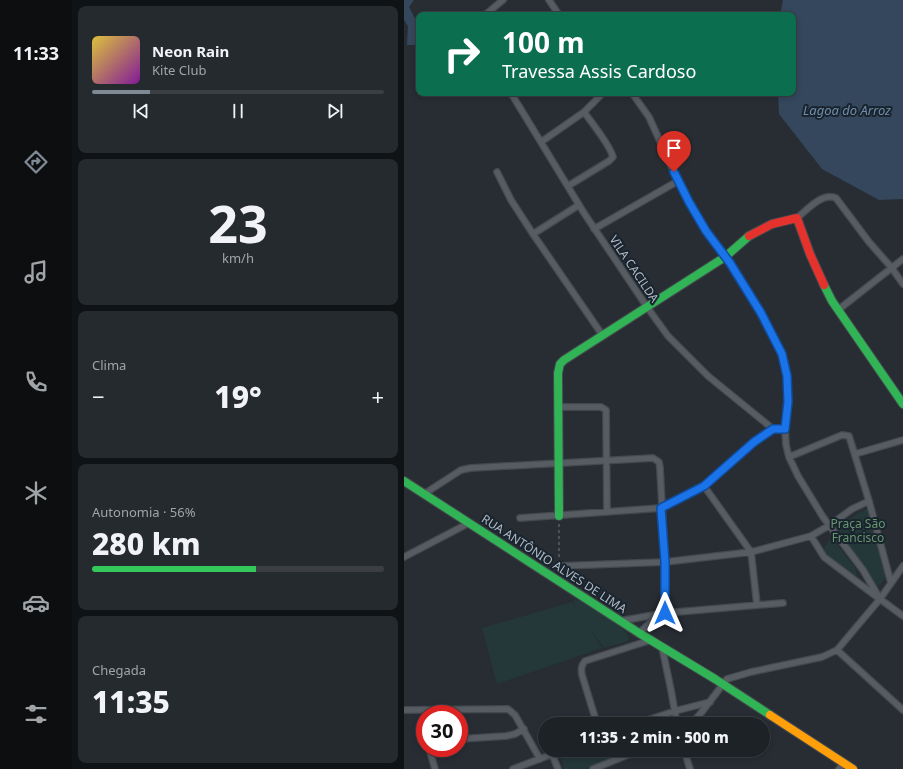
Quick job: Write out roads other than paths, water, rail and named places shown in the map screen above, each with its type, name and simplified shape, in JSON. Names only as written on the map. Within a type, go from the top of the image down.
[{"type":"street","points":[[489,12],[503,0]]},
{"type":"street","points":[[549,0],[557,12]]},
{"type":"street","name":"VILA CACILDA","points":[[513,96],[579,205],[668,336],[708,376],[773,429]]},
{"type":"street","points":[[541,142],[584,112],[599,96]]},
{"type":"street","points":[[634,96],[649,117],[678,181],[706,231],[727,256],[761,313],[782,354],[787,376],[788,402],[785,429],[786,445],[789,457],[798,476],[830,525],[863,570],[880,599]]},
{"type":"street","points":[[568,186],[609,162],[613,157],[608,147],[584,112]]},
{"type":"street","points":[[497,172],[511,200],[603,336]]},
{"type":"street","points":[[594,228],[678,181]]},
{"type":"street","points":[[558,516],[558,373],[560,364],[564,360],[727,256],[751,235],[772,224],[797,218],[825,197],[833,196],[836,198],[903,284]]},
{"type":"street","points":[[533,234],[579,205]]},
{"type":"street","points":[[797,218],[810,254],[832,301],[903,404]]},
{"type":"street","points":[[838,310],[903,259]]},
{"type":"street","points":[[558,407],[601,407],[606,409],[608,460],[607,512]]},
{"type":"street","points":[[520,518],[661,508],[704,486],[754,442],[773,429],[785,429]]},
{"type":"street","points":[[789,457],[842,435],[849,436],[869,501],[890,583]]},
{"type":"street","points":[[855,454],[903,440]]},
{"type":"street","points":[[424,494],[461,470],[470,468],[653,458],[659,462],[660,468],[665,562],[662,613],[639,633]]},
{"type":"street","name":"RUA ANTÔNIO ALVES DE LIMA","points":[[404,481],[620,621],[722,684],[842,766],[853,769]]},
{"type":"street","points":[[704,486],[751,552],[757,605]]},
{"type":"street","points":[[559,566],[665,562],[751,552],[811,536],[830,525],[846,513],[869,501]]},
{"type":"street","points":[[404,557],[469,523]]},
{"type":"street","points":[[811,536],[824,557],[846,575],[903,616]]},
{"type":"street","points":[[697,717],[710,702],[722,684],[732,676],[822,657],[838,650],[880,599],[903,566]]},
{"type":"street","points":[[620,621],[662,613],[783,603]]},
{"type":"street","points":[[595,717],[582,674],[582,666],[585,661],[651,640]]},
{"type":"street","points":[[662,647],[676,717]]},
{"type":"street","points":[[838,650],[903,710]]},
{"type":"street","points":[[657,717],[710,702]]},
{"type":"street","points":[[404,710],[508,709],[515,715],[524,729],[540,759]]},
{"type":"street","points":[[468,738],[510,736],[524,729]]},
{"type":"street","points":[[432,757],[435,769]]},
{"type":"street","points":[[513,769],[545,757]]},
{"type":"street","points":[[553,757],[558,769]]},
{"type":"street","points":[[593,769],[623,757]]},
{"type":"street","points":[[686,757],[690,769]]},
{"type":"water","points":[[404,0],[414,0],[409,7],[416,21],[416,45],[407,45],[408,26],[404,20]]},
{"type":"water","name":"Lagoa do Arroz","points":[[783,0],[903,0],[903,199],[879,200],[822,169],[779,114],[778,96],[796,96],[796,12],[781,12]]},
{"type":"park label","name":"Praça São Francisco","points":[[858,531]]}]
